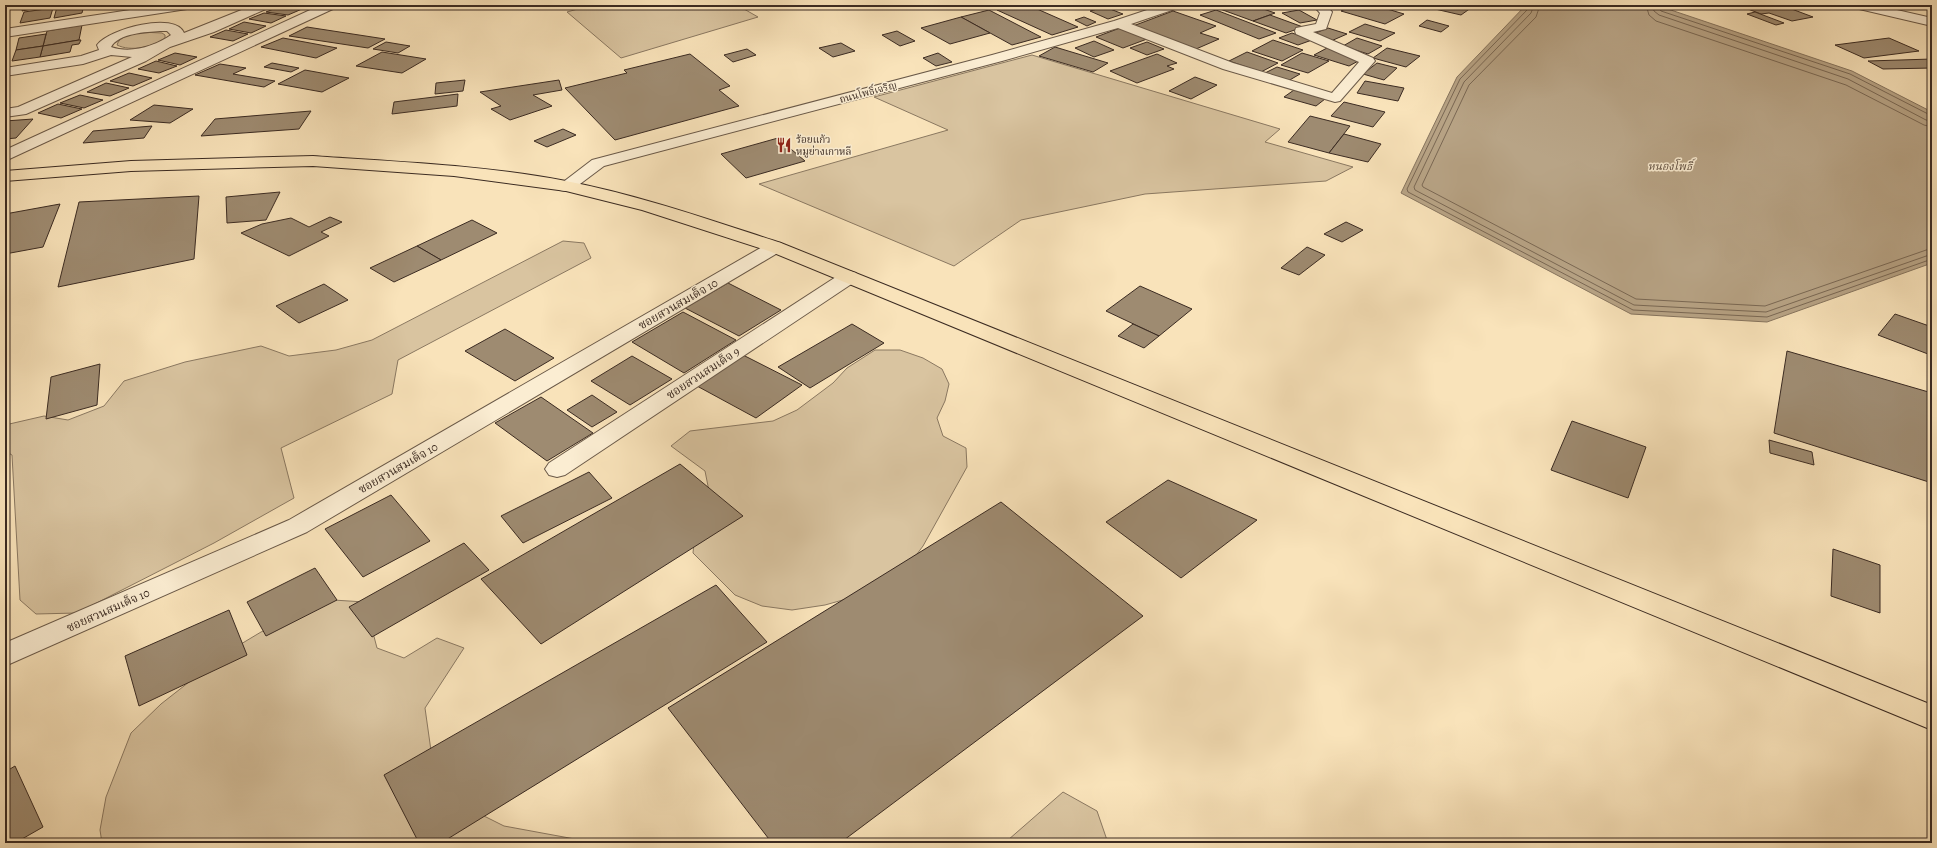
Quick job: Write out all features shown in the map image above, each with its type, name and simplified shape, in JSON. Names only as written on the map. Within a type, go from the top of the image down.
[{"type":"main road","points":[[5,176],[131,166],[312,161],[454,171],[566,186],[648,206],[775,247],[1932,718]]},
{"type":"street","points":[[5,33],[106,11],[187,5]]},
{"type":"street","points":[[5,72],[83,60],[110,51],[136,52],[209,29],[264,5]]},
{"type":"street","points":[[5,156],[331,5]]},
{"type":"street","name":"ถนนโพธิ์เจริญ","points":[[566,186],[598,163],[997,58],[1119,24],[1174,5]]},
{"type":"street","points":[[1119,24],[1228,66],[1335,98],[1368,61],[1301,31],[1321,26],[1326,12],[1319,5]]},
{"type":"street","points":[[1859,5],[1932,22]]},
{"type":"street","points":[[106,11],[114,37]]},
{"type":"street","points":[[5,112],[21,111],[141,58],[178,36],[178,32],[168,28],[136,30],[114,37],[104,45],[105,48],[110,51]]},
{"type":"street","points":[[165,44],[191,49]]},
{"type":"street","points":[[204,51],[225,54]]},
{"type":"street","name":"ซอยสวนสมเด็จ 10","points":[[5,656],[298,526],[775,247]]},
{"type":"street","name":"ซอยสวนสมเด็จ 9","points":[[557,469],[849,277]]},
{"type":"shaded area","points":[[592,5],[737,5],[758,17],[621,58],[567,12]]},
{"type":"shaded area","points":[[141,32],[162,33],[165,35],[165,38],[142,48],[129,48],[117,45],[123,37]]},
{"type":"shaded area","points":[[1032,55],[1280,129],[1265,142],[1353,167],[1326,181],[1145,194],[1021,220],[954,266],[759,184],[948,130],[874,97]]},
{"type":"shaded area","points":[[563,241],[584,243],[591,258],[398,360],[392,394],[281,448],[294,498],[214,543],[77,613],[36,614],[20,600],[12,455],[5,451],[5,425],[44,416],[68,420],[104,406],[124,381],[185,362],[261,346],[289,356],[336,350],[372,340]]},
{"type":"shaded area","points":[[875,350],[900,350],[923,358],[942,369],[949,384],[945,401],[937,418],[943,436],[966,448],[967,467],[923,546],[908,566],[857,596],[825,605],[792,610],[762,606],[735,595],[693,553],[695,532],[709,491],[705,471],[671,446],[690,431],[773,421],[797,410],[833,383],[847,368]]},
{"type":"shaded area","points":[[333,600],[365,602],[377,648],[404,658],[437,638],[464,648],[425,708],[433,765],[442,795],[504,826],[591,842],[615,843],[102,843],[100,830],[106,797],[131,733],[161,704],[226,653],[261,632]]},
{"type":"shaded area","points":[[1063,792],[1097,811],[1108,843],[1002,843],[1008,840]]},
{"type":"water","name":"หนองโพธิ์","points":[[1526,5],[1656,5],[1852,71],[1932,112],[1932,263],[1767,322],[1631,314],[1401,193],[1457,77]]},
{"type":"building","points":[[24,5],[52,5],[22,11]]},
{"type":"building","points":[[84,5],[82,13],[54,18],[57,7]]},
{"type":"building","points":[[1013,5],[1028,5],[1078,27],[1052,35],[997,10]]},
{"type":"building","points":[[1113,5],[1137,5],[1125,9]]},
{"type":"building","points":[[1209,5],[1252,5],[1275,13],[1253,21]]},
{"type":"building","points":[[1353,5],[1374,5],[1404,14],[1385,24],[1341,11]]},
{"type":"building","points":[[1419,5],[1441,5],[1435,9]]},
{"type":"building","points":[[1441,5],[1475,5],[1461,15],[1435,9]]},
{"type":"building","points":[[1781,5],[1813,17],[1792,21],[1769,13],[1761,14],[1740,6]]},
{"type":"building","points":[[281,6],[302,9],[288,15],[266,12]]},
{"type":"building","points":[[1105,7],[1123,14],[1108,19],[1090,11]]},
{"type":"building","points":[[53,8],[50,18],[20,23],[24,12]]},
{"type":"building","points":[[989,10],[1041,37],[1012,45],[961,17]]},
{"type":"building","points":[[1216,10],[1276,33],[1259,39],[1200,15]]},
{"type":"building","points":[[1299,10],[1317,20],[1300,23],[1282,13]]},
{"type":"building","points":[[1173,11],[1216,26],[1200,33],[1219,39],[1196,49],[1133,26]]},
{"type":"building","points":[[1755,12],[1784,23],[1776,25],[1747,14]]},
{"type":"building","points":[[264,13],[286,16],[271,23],[249,19]]},
{"type":"building","points":[[1270,15],[1303,27],[1286,33],[1253,21]]},
{"type":"building","points":[[961,17],[990,33],[950,44],[921,28]]},
{"type":"building","points":[[1084,17],[1096,22],[1087,26],[1075,20]]},
{"type":"building","points":[[1427,20],[1449,26],[1441,32],[1419,26]]},
{"type":"building","points":[[244,22],[266,26],[251,33],[229,29]]},
{"type":"building","points":[[1365,24],[1395,33],[1380,41],[1349,32]]},
{"type":"building","points":[[82,25],[79,40],[43,46],[47,31]]},
{"type":"building","points":[[307,27],[385,39],[368,48],[289,36]]},
{"type":"building","points":[[1120,28],[1147,39],[1123,48],[1096,37]]},
{"type":"building","points":[[1328,28],[1347,34],[1331,41],[1313,34]]},
{"type":"building","points":[[226,30],[248,34],[233,41],[210,37]]},
{"type":"building","points":[[897,31],[915,41],[900,46],[882,35]]},
{"type":"building","points":[[1292,33],[1312,40],[1298,45],[1279,38]]},
{"type":"building","points":[[46,34],[43,46],[16,50],[19,38]]},
{"type":"building","points":[[283,38],[337,48],[316,58],[261,47]]},
{"type":"building","points":[[1357,38],[1382,46],[1368,54],[1343,46]]},
{"type":"building","points":[[1889,38],[1919,51],[1864,58],[1835,45]]},
{"type":"building","points":[[81,40],[79,44],[72,45],[70,52],[40,57],[43,46]]},
{"type":"building","points":[[1273,40],[1303,50],[1282,61],[1252,51]]},
{"type":"building","points":[[1094,41],[1114,50],[1094,57],[1075,48]]},
{"type":"building","points":[[386,42],[410,46],[398,53],[373,49]]},
{"type":"building","points":[[1147,42],[1164,49],[1147,55],[1130,48]]},
{"type":"building","points":[[841,43],[855,51],[833,57],[819,48]]},
{"type":"building","points":[[43,46],[40,57],[12,61],[16,50]]},
{"type":"building","points":[[1055,47],[1108,63],[1093,72],[1039,56]]},
{"type":"building","points":[[1327,48],[1362,59],[1349,66],[1314,55]]},
{"type":"building","points":[[1387,48],[1420,56],[1406,67],[1373,58]]},
{"type":"building","points":[[747,49],[756,55],[733,62],[724,55]]},
{"type":"building","points":[[382,52],[426,59],[402,73],[356,66]]},
{"type":"building","points":[[1247,52],[1278,63],[1261,72],[1229,61]]},
{"type":"building","points":[[175,53],[197,57],[180,65],[158,60]]},
{"type":"building","points":[[938,53],[952,62],[936,66],[923,58]]},
{"type":"building","points":[[1302,53],[1329,61],[1308,73],[1281,65]]},
{"type":"building","points":[[690,54],[730,86],[719,90],[739,106],[615,140],[565,88],[627,73],[624,70]]},
{"type":"building","points":[[1157,54],[1177,63],[1167,66],[1174,69],[1137,83],[1110,71]]},
{"type":"building","points":[[1932,59],[1932,68],[1883,69],[1868,61]]},
{"type":"building","points":[[156,61],[177,66],[159,73],[138,69]]},
{"type":"building","points":[[272,63],[299,68],[291,72],[264,67]]},
{"type":"building","points":[[1377,63],[1397,68],[1384,80],[1363,74]]},
{"type":"building","points":[[220,64],[246,68],[233,74],[275,81],[264,87],[195,75]]},
{"type":"building","points":[[1277,67],[1300,74],[1288,81],[1265,73]]},
{"type":"building","points":[[305,70],[349,78],[322,92],[278,84]]},
{"type":"building","points":[[129,73],[152,78],[133,86],[110,81]]},
{"type":"building","points":[[1195,77],[1217,85],[1191,99],[1169,91]]},
{"type":"building","points":[[465,80],[463,91],[435,94],[436,83]]},
{"type":"building","points":[[559,80],[562,90],[533,95],[552,106],[510,120],[491,109],[501,106],[480,92]]},
{"type":"building","points":[[1365,81],[1404,88],[1398,101],[1357,93]]},
{"type":"building","points":[[106,83],[129,88],[110,96],[87,92]]},
{"type":"building","points":[[1294,90],[1325,99],[1316,106],[1284,97]]},
{"type":"building","points":[[458,94],[457,106],[392,114],[394,102]]},
{"type":"building","points":[[80,95],[103,100],[84,108],[60,103]]},
{"type":"building","points":[[1344,102],[1385,112],[1373,127],[1331,116]]},
{"type":"building","points":[[58,104],[82,109],[61,118],[38,113]]},
{"type":"building","points":[[154,105],[193,109],[170,123],[130,120]]},
{"type":"building","points":[[311,111],[299,129],[201,136],[215,119]]},
{"type":"building","points":[[1310,116],[1350,126],[1329,153],[1288,142]]},
{"type":"building","points":[[33,119],[16,138],[5,139],[5,121]]},
{"type":"building","points":[[152,126],[144,138],[83,143],[93,131]]},
{"type":"building","points":[[563,129],[576,135],[547,147],[534,141]]},
{"type":"building","points":[[1344,134],[1381,144],[1368,162],[1329,153]]},
{"type":"building","points":[[778,138],[805,161],[746,178],[721,154]]},
{"type":"building","points":[[280,192],[266,220],[227,223],[226,197]]},
{"type":"building","points":[[199,196],[194,259],[58,287],[79,202]]},
{"type":"building","points":[[60,204],[43,247],[5,254],[5,214]]},
{"type":"building","points":[[330,217],[342,222],[321,232],[329,236],[289,256],[241,233],[262,224],[291,218],[309,227]]},
{"type":"building","points":[[472,220],[497,233],[441,260],[417,246]]},
{"type":"building","points":[[1346,222],[1363,230],[1342,242],[1324,234]]},
{"type":"building","points":[[417,246],[441,260],[394,282],[370,268]]},
{"type":"building","points":[[1307,247],[1325,255],[1299,275],[1281,268]]},
{"type":"building","points":[[728,283],[781,310],[739,336],[685,308]]},
{"type":"building","points":[[324,284],[348,300],[299,323],[276,306]]},
{"type":"building","points":[[1140,286],[1192,309],[1159,336],[1106,311]]},
{"type":"building","points":[[683,312],[736,340],[684,373],[632,342]]},
{"type":"building","points":[[1895,314],[1932,327],[1932,348],[1928,354],[1878,335]]},
{"type":"building","points":[[852,324],[884,343],[810,388],[778,367]]},
{"type":"building","points":[[1133,324],[1159,336],[1144,348],[1118,336]]},
{"type":"building","points":[[505,329],[554,358],[515,381],[465,351]]},
{"type":"building","points":[[1787,351],[1932,393],[1932,483],[1774,433]]},
{"type":"building","points":[[743,355],[802,385],[756,418],[697,386]]},
{"type":"building","points":[[632,356],[672,379],[630,405],[591,381]]},
{"type":"building","points":[[100,364],[97,405],[46,419],[51,377]]},
{"type":"building","points":[[592,395],[617,412],[592,427],[567,410]]},
{"type":"building","points":[[541,397],[593,433],[547,461],[495,423]]},
{"type":"building","points":[[1572,421],[1646,447],[1628,498],[1551,470]]},
{"type":"building","points":[[1769,440],[1812,452],[1814,465],[1770,453]]},
{"type":"building","points":[[680,464],[743,516],[541,644],[481,579]]},
{"type":"building","points":[[589,472],[612,498],[523,543],[501,516]]},
{"type":"building","points":[[1168,480],[1257,520],[1181,578],[1106,522]]},
{"type":"building","points":[[391,495],[430,541],[363,577],[325,529]]},
{"type":"building","points":[[1001,502],[1143,616],[840,843],[772,843],[668,708]]},
{"type":"building","points":[[464,543],[489,570],[372,637],[349,607]]},
{"type":"building","points":[[1833,549],[1880,565],[1880,613],[1831,596]]},
{"type":"building","points":[[315,568],[337,600],[266,636],[247,602]]},
{"type":"building","points":[[716,585],[767,642],[441,843],[419,843],[384,775]]},
{"type":"building","points":[[229,610],[247,655],[139,706],[125,656]]},
{"type":"building","points":[[15,766],[43,827],[15,843],[5,843],[5,772]]},
{"type":"place","name":"ร้อยแก้ว หมูย่างเกาหลี","points":[[784,145]]}]
